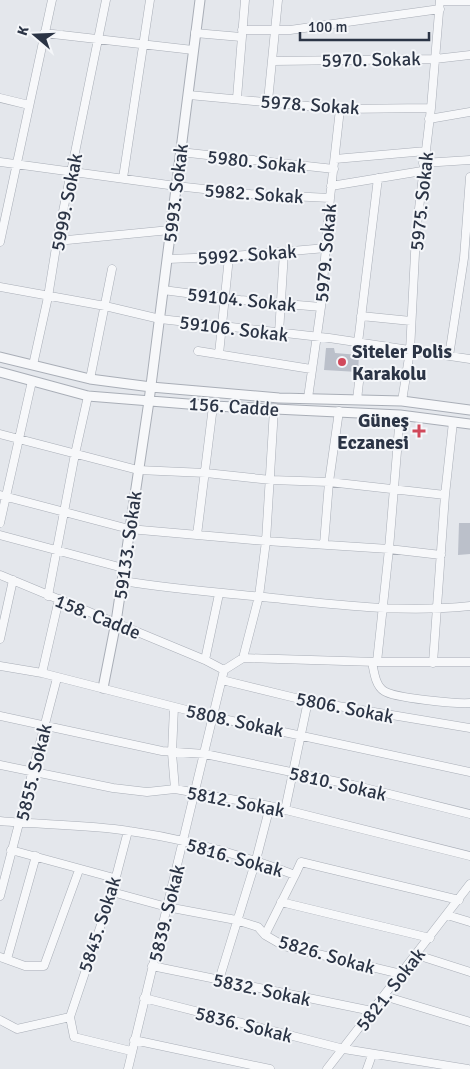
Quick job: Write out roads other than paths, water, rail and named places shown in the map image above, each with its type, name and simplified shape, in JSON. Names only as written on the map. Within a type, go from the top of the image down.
[{"type":"street","points":[[0,242],[52,0]]},
{"type":"street","name":"5999. Sokak","points":[[33,365],[106,0]]},
{"type":"street","points":[[123,178],[150,0]]},
{"type":"street","name":"5993. Sokak","points":[[151,387],[200,0]]},
{"type":"street","points":[[237,98],[245,0]]},
{"type":"street","points":[[268,101],[278,0]]},
{"type":"street","points":[[195,33],[241,34],[276,31],[440,3],[470,0]]},
{"type":"street","name":"5975. Sokak","points":[[402,402],[410,350],[416,234],[431,108],[440,3]]},
{"type":"street","points":[[44,34],[99,38],[143,46],[193,50]]},
{"type":"street","name":"5970. Sokak","points":[[273,61],[435,59],[470,55]]},
{"type":"street","name":"5978. Sokak","points":[[189,95],[340,109],[431,108]]},
{"type":"street","points":[[0,98],[29,105]]},
{"type":"street","name":"5979. Sokak","points":[[308,398],[321,307],[331,186],[336,160],[340,109]]},
{"type":"street","points":[[429,119],[470,112]]},
{"type":"street","points":[[336,160],[426,150]]},
{"type":"street","name":"5980. Sokak","points":[[180,152],[334,169]]},
{"type":"street","name":"5982. Sokak","points":[[331,186],[378,178],[423,167],[470,160]]},
{"type":"street","name":"5982. Sokak","points":[[0,162],[15,166],[176,186],[250,194],[330,198]]},
{"type":"street","points":[[449,356],[467,258],[470,177]]},
{"type":"street","points":[[358,342],[378,178]]},
{"type":"street","points":[[57,241],[170,230]]},
{"type":"street","name":"5992. Sokak","points":[[167,259],[229,257],[326,248]]},
{"type":"street","points":[[279,333],[284,252]]},
{"type":"street","points":[[218,354],[229,257]]},
{"type":"street","points":[[90,379],[112,269]]},
{"type":"street","name":"59106. Sokak","points":[[0,287],[105,306],[160,319],[358,342],[470,358]]},
{"type":"street","name":"59104. Sokak","points":[[164,290],[321,307]]},
{"type":"street","points":[[361,316],[411,321]]},
{"type":"street","points":[[198,351],[311,369]]},
{"type":"street","name":"156. Cadde","points":[[0,357],[90,379],[151,387],[279,398],[402,402],[470,410]]},
{"type":"street","name":"156. Cadde","points":[[0,372],[88,396],[213,406],[400,415],[470,424]]},
{"type":"street","points":[[0,523],[3,496],[19,439],[32,381]]},
{"type":"street","points":[[357,400],[360,382]]},
{"type":"street","name":"59133. Sokak","points":[[103,688],[116,622],[151,387]]},
{"type":"street","points":[[48,596],[88,396]]},
{"type":"street","points":[[197,535],[213,406]]},
{"type":"street","points":[[243,658],[259,596],[266,541],[274,409]]},
{"type":"street","points":[[324,544],[329,482],[338,411]]},
{"type":"street","points":[[400,415],[383,609],[374,662],[377,684],[383,690],[396,695],[470,703]]},
{"type":"street","points":[[434,663],[445,495],[454,422]]},
{"type":"street","points":[[0,434],[138,470],[206,473],[271,480],[329,482],[445,495]]},
{"type":"street","points":[[3,496],[64,510],[129,529],[389,549],[441,555]]},
{"type":"street","points":[[0,535],[123,568]]},
{"type":"street","name":"158. Cadde","points":[[0,575],[116,622],[224,670]]},
{"type":"street","points":[[0,639],[13,580]]},
{"type":"street","points":[[122,581],[219,594],[259,596],[383,609],[437,610],[470,606]]},
{"type":"street","points":[[205,660],[219,594]]},
{"type":"street","points":[[42,673],[59,600]]},
{"type":"street","points":[[224,670],[243,658],[374,662],[470,662]]},
{"type":"street","name":"5808. Sokak","points":[[0,666],[42,673],[214,717],[470,772]]},
{"type":"street","name":"5839. Sokak","points":[[128,1069],[224,670]]},
{"type":"street","name":"5855. Sokak","points":[[0,896],[57,678]]},
{"type":"street","name":"5806. Sokak","points":[[222,680],[308,700],[470,728]]},
{"type":"street","points":[[285,810],[308,700]]},
{"type":"street","points":[[174,707],[172,753],[175,790]]},
{"type":"street","points":[[0,716],[44,726]]},
{"type":"street","name":"5810. Sokak","points":[[44,726],[172,753],[205,754],[470,814]]},
{"type":"street","name":"5812. Sokak","points":[[0,765],[114,788],[148,792],[175,790],[195,792],[270,806],[470,856]]},
{"type":"street","points":[[219,980],[256,860],[270,806]]},
{"type":"street","name":"5816. Sokak","points":[[0,821],[128,831],[256,860],[295,875],[301,862],[459,900]]},
{"type":"street","name":"5845. Sokak","points":[[70,1017],[112,892],[114,878],[128,831]]},
{"type":"street","points":[[11,850],[114,878]]},
{"type":"street","points":[[36,856],[4,958],[25,966],[44,966],[79,870]]},
{"type":"street","points":[[265,935],[295,875]]},
{"type":"street","name":"5821. Sokak","points":[[327,1069],[469,888]]},
{"type":"street","name":"5826. Sokak","points":[[112,892],[167,907],[236,920],[258,927],[265,935],[284,946],[318,956],[401,974]]},
{"type":"street","points":[[282,902],[430,938]]},
{"type":"street","points":[[447,915],[470,922]]},
{"type":"street","points":[[417,955],[470,972]]},
{"type":"street","name":"5832. Sokak","points":[[152,966],[372,1011]]},
{"type":"street","points":[[384,996],[470,1022]]},
{"type":"street","name":"5836. Sokak","points":[[144,998],[344,1049],[419,1065],[468,1069]]},
{"type":"street","points":[[0,1020],[17,1029],[70,1017],[74,1037],[131,1051]]},
{"type":"street","points":[[134,1040],[270,1069]]},
{"type":"street","points":[[367,1069],[372,1055]]},
{"type":"place","name":"Siteler Polis Karakolu","points":[[342,362]]},
{"type":"place","name":"Güneş Eczanesi","points":[[419,431]]}]
